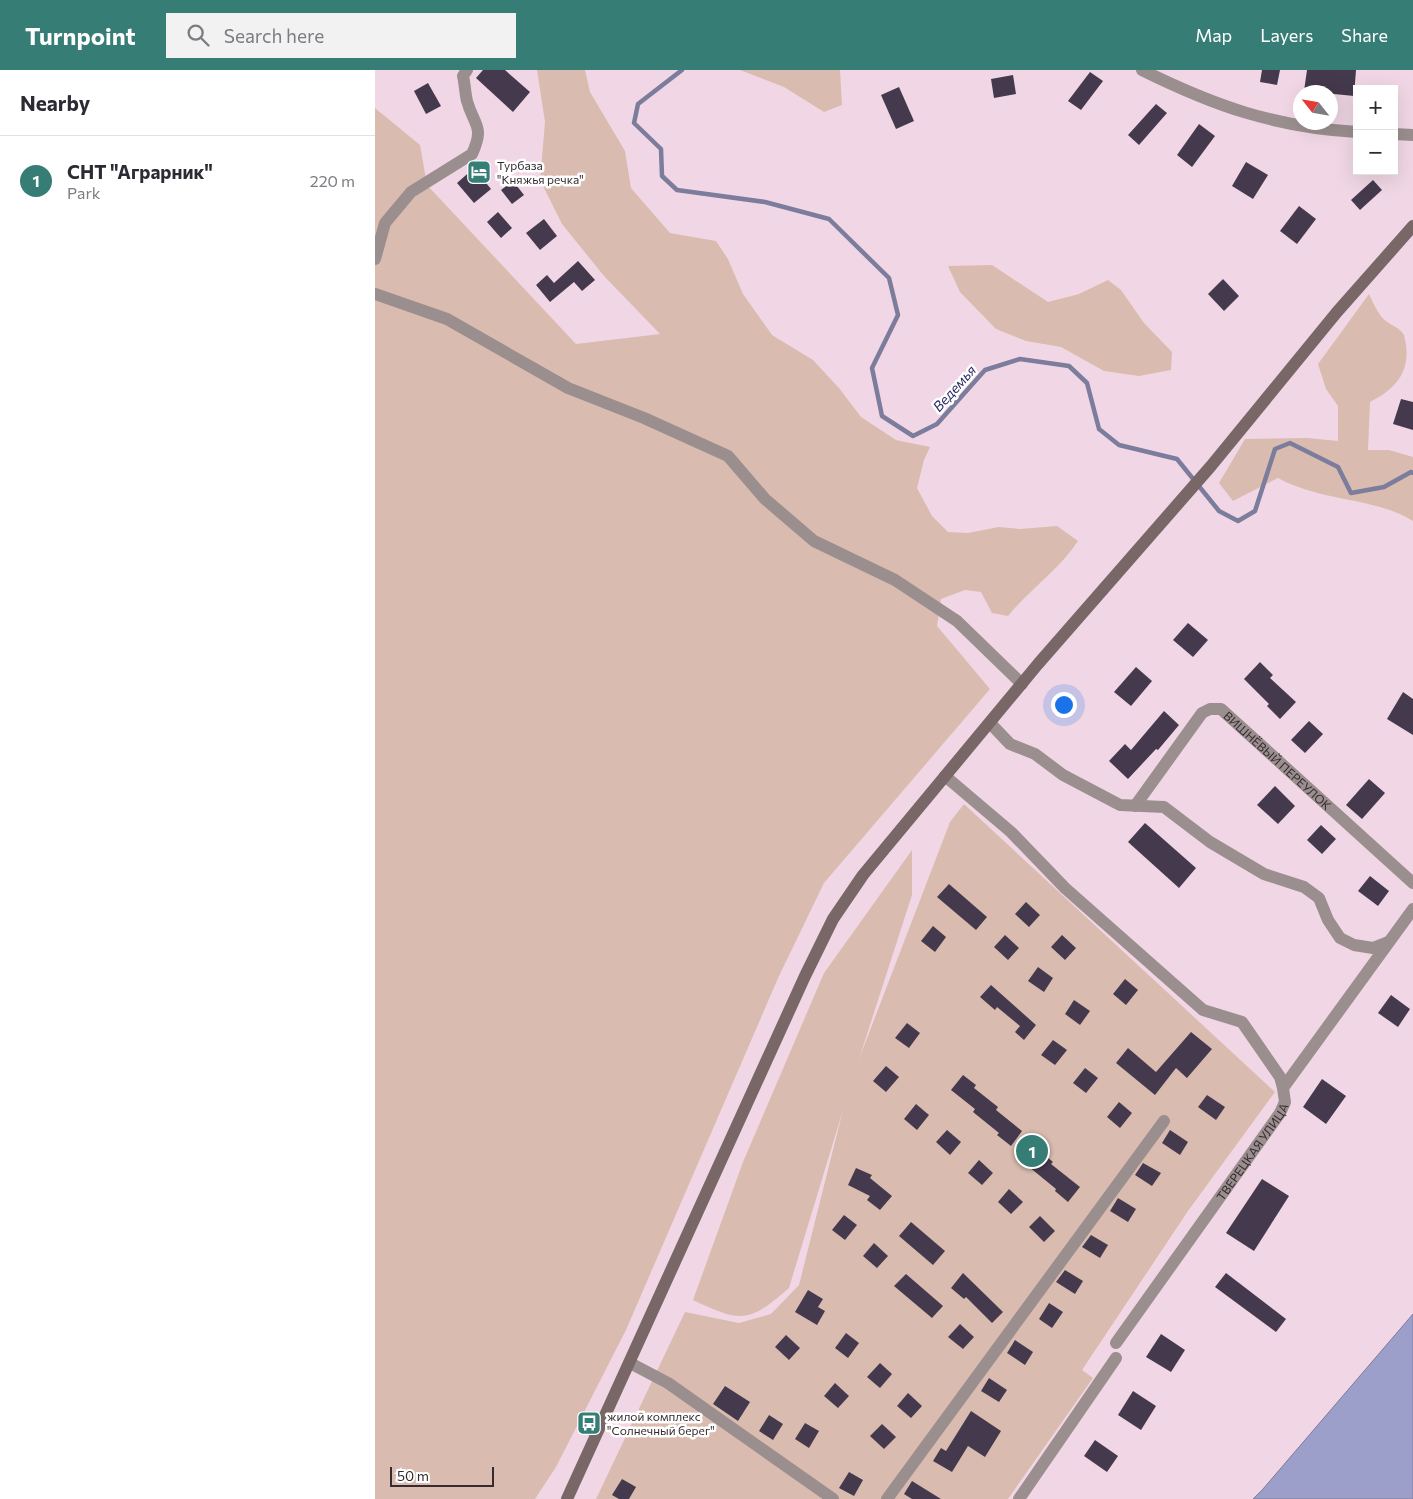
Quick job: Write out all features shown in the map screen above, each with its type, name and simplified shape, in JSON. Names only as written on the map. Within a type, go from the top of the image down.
[{"type":"main road","points":[[567,1499],[829,925],[855,885],[1022,684],[1211,466],[1337,312],[1413,226]]},
{"type":"street","points":[[375,259],[385,223],[411,192],[472,154],[479,128],[467,101],[463,76],[467,70]]},
{"type":"street","points":[[1142,70],[1216,104],[1249,115],[1299,125],[1353,132]]},
{"type":"street","points":[[1398,134],[1413,135]]},
{"type":"street","points":[[375,294],[447,320],[567,388],[644,418],[728,456],[765,499],[814,541],[895,580],[957,621],[1022,684]]},
{"type":"street","name":"ВИШНЁВЫЙ ПЕРЕУЛОК","points":[[1135,806],[1202,713],[1210,709],[1221,709],[1413,883]]},
{"type":"street","points":[[990,723],[1010,744],[1035,754],[1063,775],[1119,804],[1164,807],[1210,842],[1264,874],[1304,887],[1319,898],[1340,938],[1354,945],[1373,948],[1388,942]]},
{"type":"street","points":[[945,776],[1011,832],[1065,888],[1203,1010],[1242,1022],[1280,1077],[1283,1088]]},
{"type":"street","name":"ТВЕРЕЦКАЯ УЛИЦА","points":[[1116,1344],[1280,1113],[1285,1102],[1283,1088],[1413,909]]},
{"type":"street","points":[[887,1499],[1164,1121]]},
{"type":"street","points":[[1019,1499],[1116,1358]]},
{"type":"street","points":[[630,1363],[668,1383],[833,1499]]},
{"type":"shaded area","points":[[537,70],[585,70],[590,92],[625,151],[631,188],[670,233],[716,241],[728,259],[743,294],[772,335],[813,360],[839,388],[861,417],[896,440],[930,447],[924,460],[917,488],[932,516],[948,532],[968,533],[999,527],[1020,529],[1057,526],[1078,541],[1053,571],[1008,616],[992,613],[981,592],[965,590],[941,599],[937,626],[990,689],[824,883],[779,976],[626,1330],[556,1467],[535,1499],[375,1499],[375,108],[420,145],[427,185],[576,344],[660,334],[604,276],[562,224],[540,180],[545,122]]},
{"type":"shaded area","points":[[740,70],[840,70],[842,105],[824,112],[784,87]]},
{"type":"shaded area","points":[[992,265],[1048,302],[1079,294],[1108,280],[1121,290],[1144,323],[1172,352],[1171,370],[1139,376],[1104,371],[1061,347],[1026,341],[996,329],[960,292],[948,266]]},
{"type":"shaded area","points":[[1369,294],[1383,318],[1404,335],[1406,358],[1405,367],[1395,384],[1370,402],[1368,450],[1389,450],[1413,457],[1413,521],[1398,513],[1365,503],[1312,491],[1278,478],[1233,501],[1219,483],[1245,439],[1308,438],[1338,441],[1338,406],[1326,389],[1318,364]]},
{"type":"shaded area","points":[[964,804],[1275,1092],[1188,1211],[1082,1370],[1093,1378],[1008,1499],[596,1499],[685,1312],[739,1323],[771,1314],[799,1285],[843,1110],[789,1288],[764,1308],[744,1316],[723,1313],[693,1300],[743,1162],[824,973],[912,850],[912,895],[859,1059],[950,822]]},
{"type":"water","points":[[1413,1314],[1413,1499],[1253,1499],[1263,1489]]},
{"type":"building","points":[[483,70],[505,70],[530,92],[513,112],[476,78]]},
{"type":"building","points":[[1262,70],[1280,70],[1277,85],[1260,82]]},
{"type":"building","points":[[1307,70],[1356,70],[1353,96],[1338,94],[1338,85],[1305,85]]},
{"type":"building","points":[[1090,72],[1103,81],[1081,110],[1068,101]]},
{"type":"building","points":[[1013,75],[1016,94],[994,98],[991,79]]},
{"type":"building","points":[[428,83],[441,106],[426,114],[414,91]]},
{"type":"building","points":[[899,87],[914,121],[896,129],[881,95]]},
{"type":"building","points":[[1156,104],[1167,113],[1139,145],[1128,135]]},
{"type":"building","points":[[1199,124],[1215,136],[1192,167],[1177,155]]},
{"type":"building","points":[[1246,162],[1268,175],[1253,199],[1232,186]]},
{"type":"building","points":[[474,168],[491,189],[474,203],[457,183]]},
{"type":"building","points":[[1373,180],[1382,190],[1360,210],[1351,200]]},
{"type":"building","points":[[513,181],[524,195],[512,204],[501,190]]},
{"type":"building","points":[[1299,206],[1316,219],[1297,244],[1280,231]]},
{"type":"building","points":[[498,212],[512,228],[501,238],[487,222]]},
{"type":"building","points":[[544,219],[557,236],[540,250],[526,233]]},
{"type":"building","points":[[578,261],[595,280],[582,291],[574,282],[550,302],[536,285],[547,275],[554,283]]},
{"type":"building","points":[[1223,279],[1239,296],[1224,311],[1208,294]]},
{"type":"building","points":[[1401,399],[1413,402],[1413,430],[1393,424]]},
{"type":"building","points":[[1188,623],[1208,640],[1193,657],[1173,640]]},
{"type":"building","points":[[1260,662],[1273,675],[1270,678],[1296,702],[1280,719],[1267,706],[1269,704],[1244,679]]},
{"type":"building","points":[[1136,667],[1152,681],[1131,706],[1114,692]]},
{"type":"building","points":[[1403,692],[1413,699],[1413,735],[1387,719]]},
{"type":"building","points":[[1164,711],[1179,725],[1158,750],[1156,749],[1128,779],[1109,761],[1125,744],[1131,750]]},
{"type":"building","points":[[1309,721],[1323,734],[1305,753],[1291,740]]},
{"type":"building","points":[[1369,779],[1385,793],[1362,819],[1346,805]]},
{"type":"building","points":[[1275,786],[1295,806],[1278,824],[1257,805]]},
{"type":"building","points":[[1145,823],[1196,868],[1179,888],[1128,842]]},
{"type":"building","points":[[1321,825],[1336,839],[1322,854],[1307,840]]},
{"type":"building","points":[[1370,876],[1389,891],[1378,906],[1358,891]]},
{"type":"building","points":[[949,884],[987,917],[976,930],[937,897]]},
{"type":"building","points":[[1026,902],[1040,915],[1029,927],[1015,914]]},
{"type":"building","points":[[933,926],[946,937],[935,952],[921,941]]},
{"type":"building","points":[[1005,935],[1019,948],[1008,960],[994,947]]},
{"type":"building","points":[[1062,935],[1076,948],[1065,960],[1051,947]]},
{"type":"building","points":[[1038,967],[1053,978],[1044,992],[1028,981]]},
{"type":"building","points":[[1125,979],[1138,990],[1126,1005],[1113,994]]},
{"type":"building","points":[[991,985],[1036,1025],[1024,1040],[1015,1032],[1020,1026],[997,1007],[995,1010],[980,997]]},
{"type":"building","points":[[1391,995],[1410,1009],[1398,1027],[1378,1013]]},
{"type":"building","points":[[1074,1000],[1090,1011],[1080,1025],[1065,1014]]},
{"type":"building","points":[[907,1023],[920,1033],[909,1048],[895,1038]]},
{"type":"building","points":[[1191,1032],[1212,1049],[1187,1078],[1176,1068],[1155,1095],[1116,1063],[1128,1048],[1156,1072]]},
{"type":"building","points":[[1053,1040],[1067,1050],[1055,1065],[1041,1055]]},
{"type":"building","points":[[886,1066],[899,1077],[886,1092],[873,1081]]},
{"type":"building","points":[[1085,1068],[1098,1078],[1086,1093],[1073,1083]]},
{"type":"building","points":[[963,1075],[976,1085],[974,1088],[998,1107],[996,1110],[1022,1131],[1011,1146],[997,1135],[999,1133],[973,1112],[975,1109],[951,1090]]},
{"type":"building","points":[[1322,1079],[1346,1096],[1326,1124],[1303,1107]]},
{"type":"building","points":[[1207,1095],[1225,1107],[1216,1120],[1198,1107]]},
{"type":"building","points":[[1119,1102],[1132,1113],[1120,1128],[1107,1117]]},
{"type":"building","points":[[916,1104],[929,1115],[917,1130],[904,1119]]},
{"type":"building","points":[[947,1130],[961,1142],[950,1155],[936,1142]]},
{"type":"building","points":[[1170,1130],[1188,1142],[1180,1155],[1162,1143]]},
{"type":"building","points":[[1040,1151],[1053,1162],[1051,1164],[1080,1187],[1068,1202],[1055,1191],[1056,1189],[1028,1166]]},
{"type":"building","points":[[979,1160],[993,1173],[982,1185],[968,1173]]},
{"type":"building","points":[[1143,1163],[1161,1173],[1152,1186],[1135,1175]]},
{"type":"building","points":[[856,1168],[872,1175],[870,1178],[892,1196],[880,1210],[867,1200],[870,1196],[848,1185]]},
{"type":"building","points":[[1262,1179],[1289,1196],[1254,1251],[1226,1233]]},
{"type":"building","points":[[1009,1189],[1023,1202],[1011,1214],[998,1202]]},
{"type":"building","points":[[1118,1198],[1136,1209],[1128,1222],[1110,1211]]},
{"type":"building","points":[[844,1215],[857,1225],[845,1240],[832,1230]]},
{"type":"building","points":[[1040,1216],[1055,1231],[1044,1242],[1029,1227]]},
{"type":"building","points":[[911,1222],[945,1251],[933,1265],[899,1236]]},
{"type":"building","points":[[1091,1235],[1108,1245],[1100,1258],[1082,1247]]},
{"type":"building","points":[[874,1243],[888,1256],[877,1268],[863,1256]]},
{"type":"building","points":[[1065,1270],[1083,1281],[1075,1294],[1056,1282]]},
{"type":"building","points":[[963,1273],[1003,1312],[992,1323],[966,1297],[964,1299],[951,1288]]},
{"type":"building","points":[[1226,1273],[1286,1319],[1276,1332],[1215,1287]]},
{"type":"building","points":[[906,1274],[943,1306],[932,1318],[894,1286]]},
{"type":"building","points":[[808,1290],[823,1299],[818,1307],[825,1311],[817,1325],[795,1312]]},
{"type":"building","points":[[1049,1303],[1063,1312],[1052,1328],[1039,1319]]},
{"type":"building","points":[[960,1324],[974,1337],[963,1349],[948,1337]]},
{"type":"building","points":[[846,1333],[859,1343],[848,1358],[835,1348]]},
{"type":"building","points":[[1161,1334],[1185,1350],[1171,1372],[1146,1357]]},
{"type":"building","points":[[786,1335],[800,1348],[789,1360],[775,1347]]},
{"type":"building","points":[[1015,1340],[1033,1352],[1025,1365],[1007,1353]]},
{"type":"building","points":[[880,1363],[892,1374],[880,1388],[867,1377]]},
{"type":"building","points":[[989,1378],[1007,1390],[999,1402],[981,1391]]},
{"type":"building","points":[[835,1383],[849,1396],[838,1408],[824,1396]]},
{"type":"building","points":[[725,1386],[750,1402],[738,1421],[713,1404]]},
{"type":"building","points":[[1133,1391],[1156,1406],[1141,1430],[1118,1415]]},
{"type":"building","points":[[908,1393],[922,1406],[911,1418],[897,1406]]},
{"type":"building","points":[[971,1411],[1001,1431],[985,1457],[968,1446],[952,1472],[933,1461],[941,1448],[946,1451]]},
{"type":"building","points":[[769,1415],[783,1424],[773,1440],[759,1431]]},
{"type":"building","points":[[805,1423],[819,1431],[809,1448],[795,1439]]},
{"type":"building","points":[[882,1424],[896,1437],[884,1449],[870,1436]]},
{"type":"building","points":[[1095,1440],[1118,1456],[1107,1472],[1084,1456]]},
{"type":"building","points":[[849,1472],[863,1480],[854,1496],[839,1488]]},
{"type":"building","points":[[622,1479],[636,1487],[629,1499],[619,1499],[612,1495]]},
{"type":"building","points":[[912,1481],[941,1499],[912,1499],[904,1494]]},
{"type":"waterway","name":"Ведемья","points":[[682,70],[638,104],[634,123],[661,149],[662,176],[677,190],[765,202],[829,219],[889,278],[898,315],[872,368],[882,416],[913,436],[937,424],[985,370],[1020,359],[1069,366],[1087,383],[1099,429],[1119,445],[1177,459],[1219,511],[1238,521],[1255,511],[1275,449],[1290,443],[1338,467],[1351,493],[1384,487],[1411,472],[1413,473]]},
{"type":"place","name":"Турбаза \"Княжья речка\"","points":[[479,172]]},
{"type":"place","name":"СНТ \"Аграрник\"","points":[[1032,1151]]},
{"type":"place","name":"жилой комплекс \"Солнечный берег\"","points":[[589,1423]]}]
